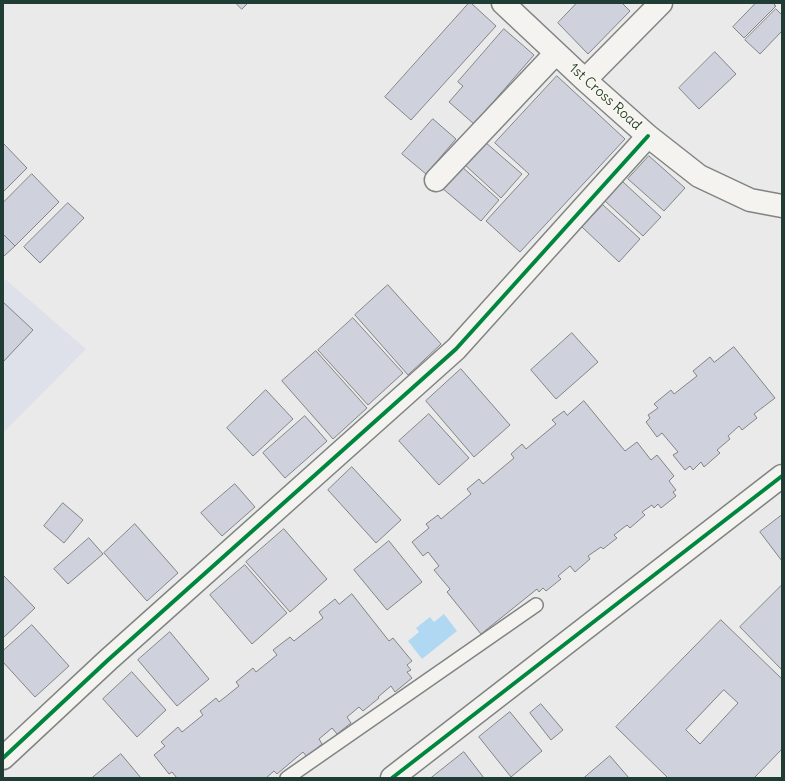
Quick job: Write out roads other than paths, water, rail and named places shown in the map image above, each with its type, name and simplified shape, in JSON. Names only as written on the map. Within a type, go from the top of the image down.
[{"type":"street","name":"1st Cross Road","points":[[503,3],[585,80],[648,136],[699,176],[750,200],[782,206]]},
{"type":"street","points":[[585,80],[661,3]]},
{"type":"street","points":[[436,180],[556,53]]},
{"type":"street","points":[[3,758],[114,655],[456,349],[648,136]]},
{"type":"street","points":[[392,778],[782,476]]},
{"type":"lane","points":[[286,778],[536,605]]},
{"type":"water","points":[[444,614],[457,631],[422,659],[408,641],[419,632],[416,628],[430,617],[434,622]]}]
